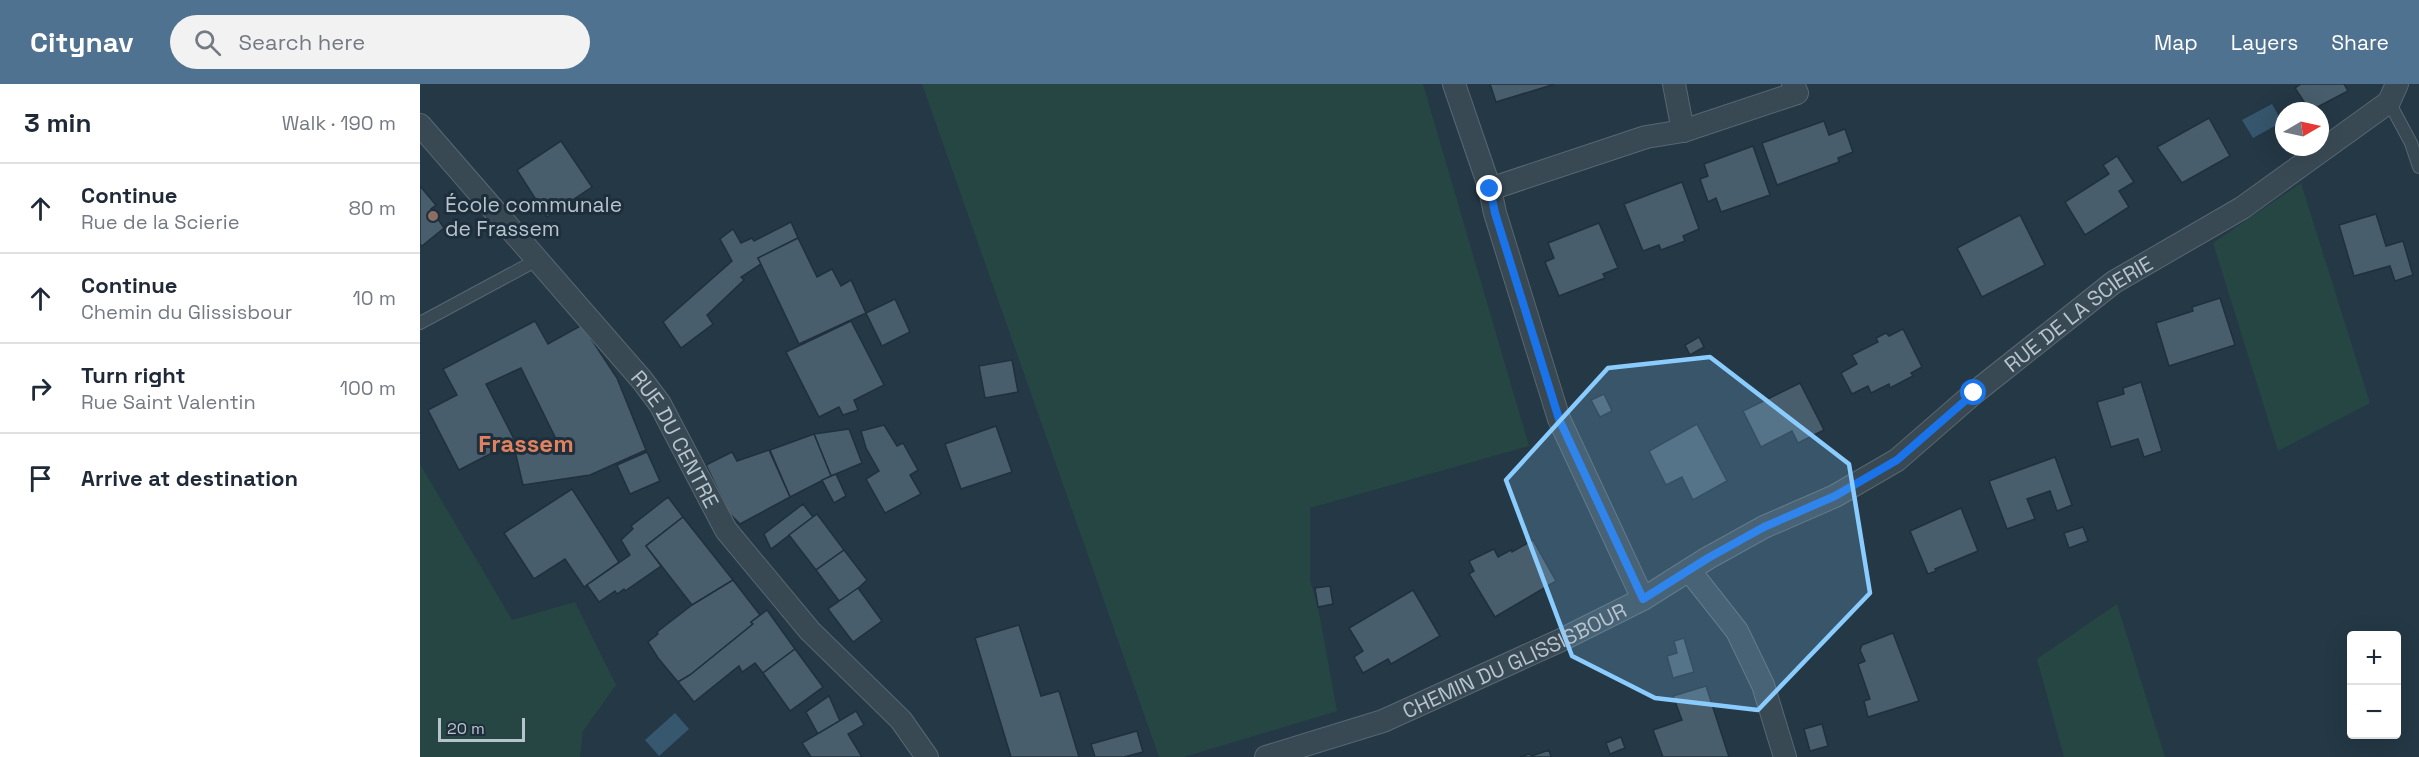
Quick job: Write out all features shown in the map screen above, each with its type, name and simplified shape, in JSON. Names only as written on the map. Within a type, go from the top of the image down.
[{"type":"street","points":[[1454,84],[1490,189],[1495,213],[1559,419],[1643,599]]},
{"type":"street","points":[[1674,84],[1683,131]]},
{"type":"street","points":[[1490,189],[1646,137],[1683,131],[1797,93],[1793,84]]},
{"type":"street","name":"RUE DE LA SCIERIE","points":[[1689,570],[1764,527],[1835,496],[1897,460],[1974,393],[2114,282],[2241,208],[2393,93]]},
{"type":"street","name":"RUE DU CENTRE","points":[[420,125],[642,380],[660,404],[726,530],[810,631],[901,720],[927,757]]},
{"type":"street","points":[[1689,570],[1737,632],[1763,685],[1785,757]]},
{"type":"street","name":"CHEMIN DU GLISSISBOUR","points":[[1266,757],[1383,721],[1559,641],[1643,599],[1689,570]]},
{"type":"lane","points":[[2393,93],[2419,167]]},
{"type":"lane","points":[[420,323],[537,260]]},
{"type":"highlighted area","points":[[1710,357],[1849,464],[1870,593],[1758,710],[1655,698],[1572,656],[1506,480],[1608,368]]},
{"type":"green space","points":[[922,84],[1423,84],[1529,446],[1310,508],[1310,580],[1318,607],[1337,711],[1184,757],[1159,757]]},
{"type":"green space","points":[[2301,183],[2370,403],[2278,451],[2213,243]]},
{"type":"green space","points":[[420,464],[512,620],[575,602],[616,685],[583,731],[580,757],[420,757]]},
{"type":"green space","points":[[2117,604],[2165,757],[2064,757],[2037,659]]},
{"type":"water","points":[[2272,104],[2275,109],[2275,126],[2253,138],[2242,120]]},
{"type":"water","points":[[675,713],[689,729],[659,756],[645,740]]},
{"type":"building","points":[[1490,84],[1555,84],[1496,102]]},
{"type":"building","points":[[2301,84],[2344,84],[2348,91],[2327,102],[2304,102],[2295,88]]},
{"type":"building","points":[[2209,118],[2230,156],[2182,183],[2157,147]]},
{"type":"building","points":[[1824,121],[1829,135],[1845,129],[1853,152],[1838,158],[1839,162],[1777,185],[1762,143]]},
{"type":"building","points":[[561,141],[592,187],[547,217],[517,170]]},
{"type":"building","points":[[1753,146],[1770,195],[1721,212],[1716,198],[1708,202],[1700,179],[1708,176],[1704,164]]},
{"type":"building","points":[[2117,156],[2134,182],[2119,191],[2129,207],[2085,235],[2065,202],[2109,174],[2103,165]]},
{"type":"building","points":[[1682,182],[1699,229],[1683,236],[1685,241],[1661,250],[1659,245],[1643,251],[1624,204]]},
{"type":"building","points":[[420,186],[436,205],[431,209],[444,228],[422,246],[420,244]]},
{"type":"building","points":[[2376,214],[2386,246],[2403,241],[2413,275],[2395,281],[2390,266],[2354,276],[2339,225]]},
{"type":"building","points":[[2020,215],[2045,265],[1982,297],[1957,248]]},
{"type":"building","points":[[791,222],[798,238],[758,258],[761,264],[741,277],[744,280],[707,315],[713,324],[681,348],[663,322],[732,261],[720,239],[733,229],[741,243],[752,238],[754,241]]},
{"type":"building","points":[[1599,223],[1618,268],[1603,274],[1605,278],[1559,296],[1545,262],[1554,258],[1548,243]]},
{"type":"building","points":[[798,238],[817,277],[832,269],[841,286],[851,280],[866,313],[799,344],[758,258]]},
{"type":"building","points":[[2220,298],[2235,345],[2169,366],[2156,323],[2193,311],[2192,307]]},
{"type":"building","points":[[895,299],[910,332],[882,346],[866,313]]},
{"type":"building","points":[[535,321],[548,344],[582,325],[617,378],[646,450],[590,475],[523,485],[514,447],[556,439],[521,368],[486,384],[515,441],[459,470],[428,410],[457,395],[443,369]]},
{"type":"building","points":[[851,321],[884,385],[854,400],[858,410],[843,415],[839,407],[819,417],[786,352]]},
{"type":"building","points":[[1903,329],[1922,367],[1911,373],[1913,376],[1890,388],[1889,384],[1871,393],[1868,386],[1852,394],[1841,373],[1857,364],[1852,355],[1878,342],[1876,338],[1886,333],[1889,336]]},
{"type":"building","points":[[1699,337],[1704,347],[1690,355],[1685,345]]},
{"type":"building","points":[[1012,360],[1018,392],[985,398],[979,366]]},
{"type":"building","points":[[2141,382],[2162,451],[2144,457],[2138,439],[2111,447],[2097,402],[2124,394],[2123,388]]},
{"type":"building","points":[[1800,383],[1824,430],[1798,443],[1792,431],[1761,447],[1743,411]]},
{"type":"building","points":[[1604,394],[1612,411],[1600,417],[1591,400]]},
{"type":"building","points":[[1697,424],[1727,481],[1693,500],[1682,477],[1666,485],[1649,451]]},
{"type":"building","points":[[884,425],[897,446],[903,443],[918,470],[910,475],[921,494],[885,513],[866,479],[879,471],[866,448],[861,431]]},
{"type":"building","points":[[996,426],[1012,472],[961,489],[945,444]]},
{"type":"building","points":[[849,429],[862,463],[831,476],[814,434]]},
{"type":"building","points":[[814,434],[831,476],[790,497],[770,450]]},
{"type":"building","points":[[769,450],[790,497],[740,524],[729,513],[706,465],[732,452],[737,461]]},
{"type":"building","points":[[647,452],[660,481],[630,494],[617,465]]},
{"type":"building","points":[[2055,457],[2072,505],[2057,511],[2050,491],[2027,499],[2035,519],[2007,529],[1989,481]]},
{"type":"building","points":[[836,474],[846,496],[834,503],[822,480]]},
{"type":"building","points":[[572,489],[619,562],[584,587],[565,559],[534,579],[504,533]]},
{"type":"building","points":[[668,497],[683,517],[646,546],[661,566],[625,591],[624,589],[617,594],[615,591],[599,602],[587,585],[630,555],[621,540],[633,529],[631,526]]},
{"type":"building","points":[[803,504],[813,517],[771,549],[764,534]]},
{"type":"building","points":[[1961,508],[1978,551],[1928,574],[1910,531]]},
{"type":"building","points":[[817,514],[844,550],[816,570],[789,535]]},
{"type":"building","points":[[683,517],[733,580],[692,605],[646,546]]},
{"type":"building","points":[[2083,527],[2088,541],[2069,548],[2064,533]]},
{"type":"building","points":[[1533,540],[1556,581],[1495,617],[1469,574],[1474,571],[1469,561],[1494,549],[1498,557]]},
{"type":"building","points":[[844,550],[867,580],[852,594],[839,601],[816,570]]},
{"type":"building","points":[[733,580],[760,615],[751,622],[753,624],[690,675],[678,682],[648,642],[658,634],[657,632],[692,605]]},
{"type":"building","points":[[1330,586],[1333,604],[1318,607],[1315,588]]},
{"type":"building","points":[[858,588],[882,621],[853,642],[828,609]]},
{"type":"building","points":[[1413,590],[1440,636],[1391,664],[1388,659],[1363,673],[1354,657],[1363,651],[1349,628]]},
{"type":"building","points":[[767,610],[795,649],[763,673],[755,663],[742,672],[739,666],[694,702],[678,682],[690,675]]},
{"type":"building","points":[[1019,625],[1041,696],[1059,691],[1079,757],[1011,757],[975,638]]},
{"type":"building","points":[[1893,633],[1919,701],[1868,717],[1864,701],[1870,699],[1858,664],[1865,661],[1860,650],[1862,645]]},
{"type":"building","points":[[1684,638],[1694,672],[1673,678],[1667,656],[1677,653],[1674,641]]},
{"type":"building","points":[[795,649],[823,687],[790,711],[763,673]]},
{"type":"building","points":[[1706,686],[1729,757],[1663,757],[1653,730],[1682,720],[1673,696]]},
{"type":"building","points":[[829,696],[840,721],[818,734],[806,712]]},
{"type":"building","points":[[856,711],[864,725],[848,734],[862,757],[811,757],[802,743]]},
{"type":"building","points":[[1822,724],[1828,746],[1810,751],[1804,729]]},
{"type":"building","points":[[1137,731],[1143,752],[1124,757],[1095,757],[1091,744]]},
{"type":"building","points":[[1621,737],[1625,748],[1610,754],[1606,743]]},
{"type":"building","points":[[1549,750],[1551,757],[1520,757],[1529,754],[1532,756]]},
{"type":"place","name":"École communale de Frassem","points":[[433,216]]},
{"type":"district","name":"Frassem","points":[[526,443]]},
{"type":"route","points":[[1490,189],[1495,213],[1559,419],[1643,599],[1708,558],[1764,527],[1835,496],[1897,460],[1974,393]]}]
